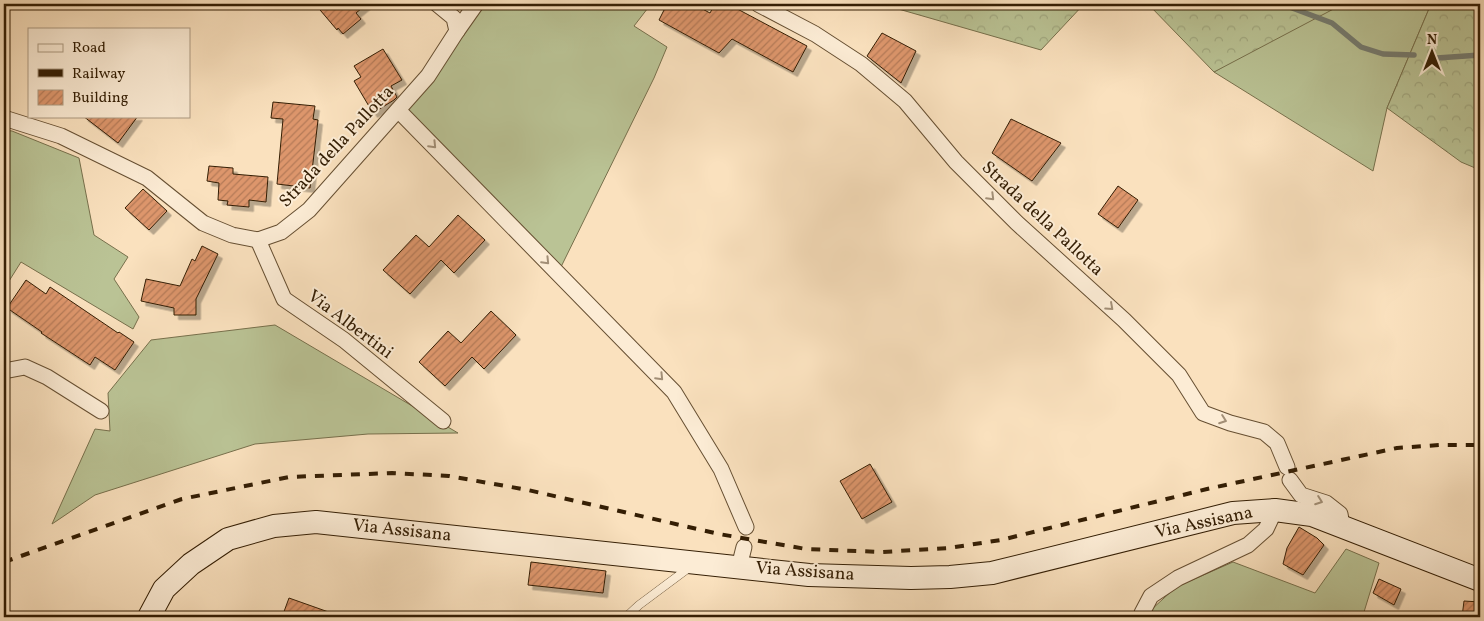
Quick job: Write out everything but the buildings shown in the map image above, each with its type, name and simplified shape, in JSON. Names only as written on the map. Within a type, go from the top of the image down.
[{"type":"main road","name":"Via Assisana","points":[[149,617],[164,589],[191,564],[228,539],[274,526],[316,522],[696,563],[741,557],[809,575],[911,578],[992,573],[1233,514],[1275,510],[1312,515],[1342,525],[1480,580]]},
{"type":"street","points":[[437,4],[454,18],[457,31]]},
{"type":"street","name":"Strada della Pallotta","points":[[4,118],[61,136],[147,178],[203,223],[232,236],[258,240],[281,232],[309,210],[428,76],[476,4]]},
{"type":"street","name":"Strada della Pallotta","points":[[758,4],[816,34],[861,64],[905,101],[956,162],[1016,223],[1124,320],[1179,375],[1203,412],[1264,432],[1277,443],[1289,474],[1301,495],[1326,502],[1340,514],[1342,525]]},
{"type":"street","points":[[398,110],[674,392],[720,469],[746,528]]},
{"type":"street","name":"Via Albertini","points":[[258,240],[284,299],[344,340],[444,421]]},
{"type":"street","points":[[4,371],[25,367],[47,377],[101,411]]},
{"type":"street","points":[[1142,617],[1142,613],[1151,596],[1178,578],[1248,545],[1266,529],[1275,510]]},
{"type":"lane","points":[[626,617],[638,605],[696,563]]},
{"type":"green space","points":[[476,4],[651,4],[634,26],[667,47],[654,78],[558,273],[398,110]]},
{"type":"green space","points":[[881,4],[1084,4],[1041,50]]},
{"type":"green space","points":[[1148,4],[1343,4],[1214,72]]},
{"type":"green space","points":[[1332,4],[1431,4],[1387,108],[1373,171],[1214,72]]},
{"type":"green space","points":[[1431,4],[1480,4],[1480,170],[1461,162],[1387,108]]},
{"type":"green space","points":[[4,130],[12,131],[79,158],[94,235],[128,257],[114,279],[139,317],[133,329],[21,262],[4,289]]},
{"type":"green space","points":[[275,325],[458,433],[368,434],[255,444],[95,495],[52,524],[95,429],[110,431],[108,393],[151,340]]},
{"type":"green space","points":[[1346,549],[1379,563],[1364,612],[1372,617],[1150,617],[1151,610],[1176,587],[1233,562],[1315,593]]},
{"type":"waterway","points":[[1276,4],[1287,6],[1332,23],[1361,47],[1383,54],[1414,55]]},
{"type":"waterway","points":[[1437,58],[1480,55]]},
{"type":"railway","points":[[4,562],[182,499],[289,477],[392,473],[449,476],[528,490],[719,534],[806,549],[882,552],[949,548],[1001,540],[1207,489],[1397,448],[1480,445]]}]
